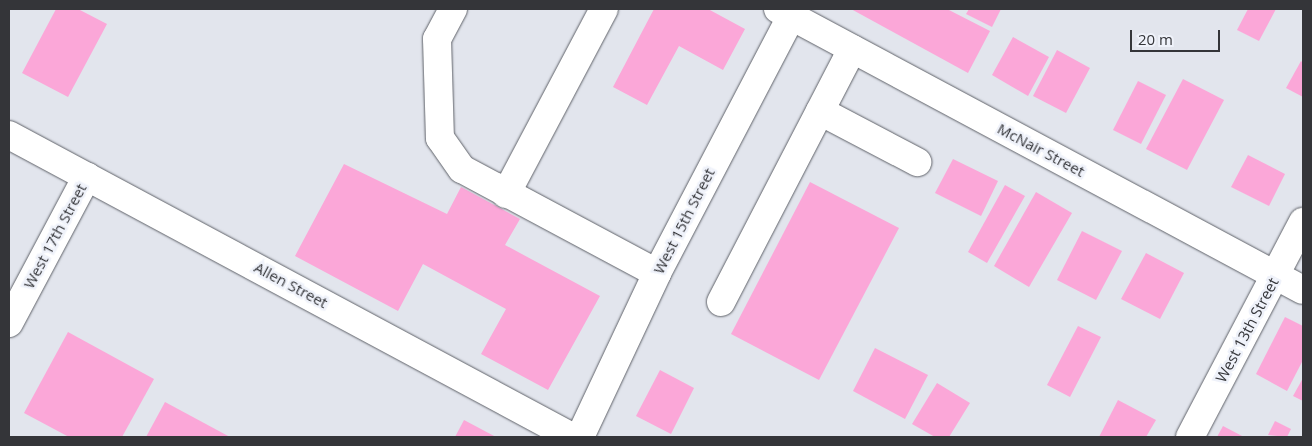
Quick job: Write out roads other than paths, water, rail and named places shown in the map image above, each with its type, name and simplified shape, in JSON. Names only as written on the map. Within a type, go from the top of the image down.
[{"type":"street","points":[[454,9],[437,39],[440,138],[462,169],[657,273]]},
{"type":"street","points":[[506,194],[604,9]]},
{"type":"street","name":"McNair Street","points":[[788,11],[852,49],[1303,290]]},
{"type":"street","name":"West 15th Street","points":[[580,437],[657,273],[788,11]]},
{"type":"street","points":[[720,302],[852,49]]},
{"type":"street","points":[[820,112],[917,162]]},
{"type":"street","name":"Allen Street","points":[[9,135],[572,437]]},
{"type":"street","name":"West 17th Street","points":[[9,323],[87,176]]},
{"type":"street","name":"West 13th Street","points":[[1190,437],[1303,222]]}]
